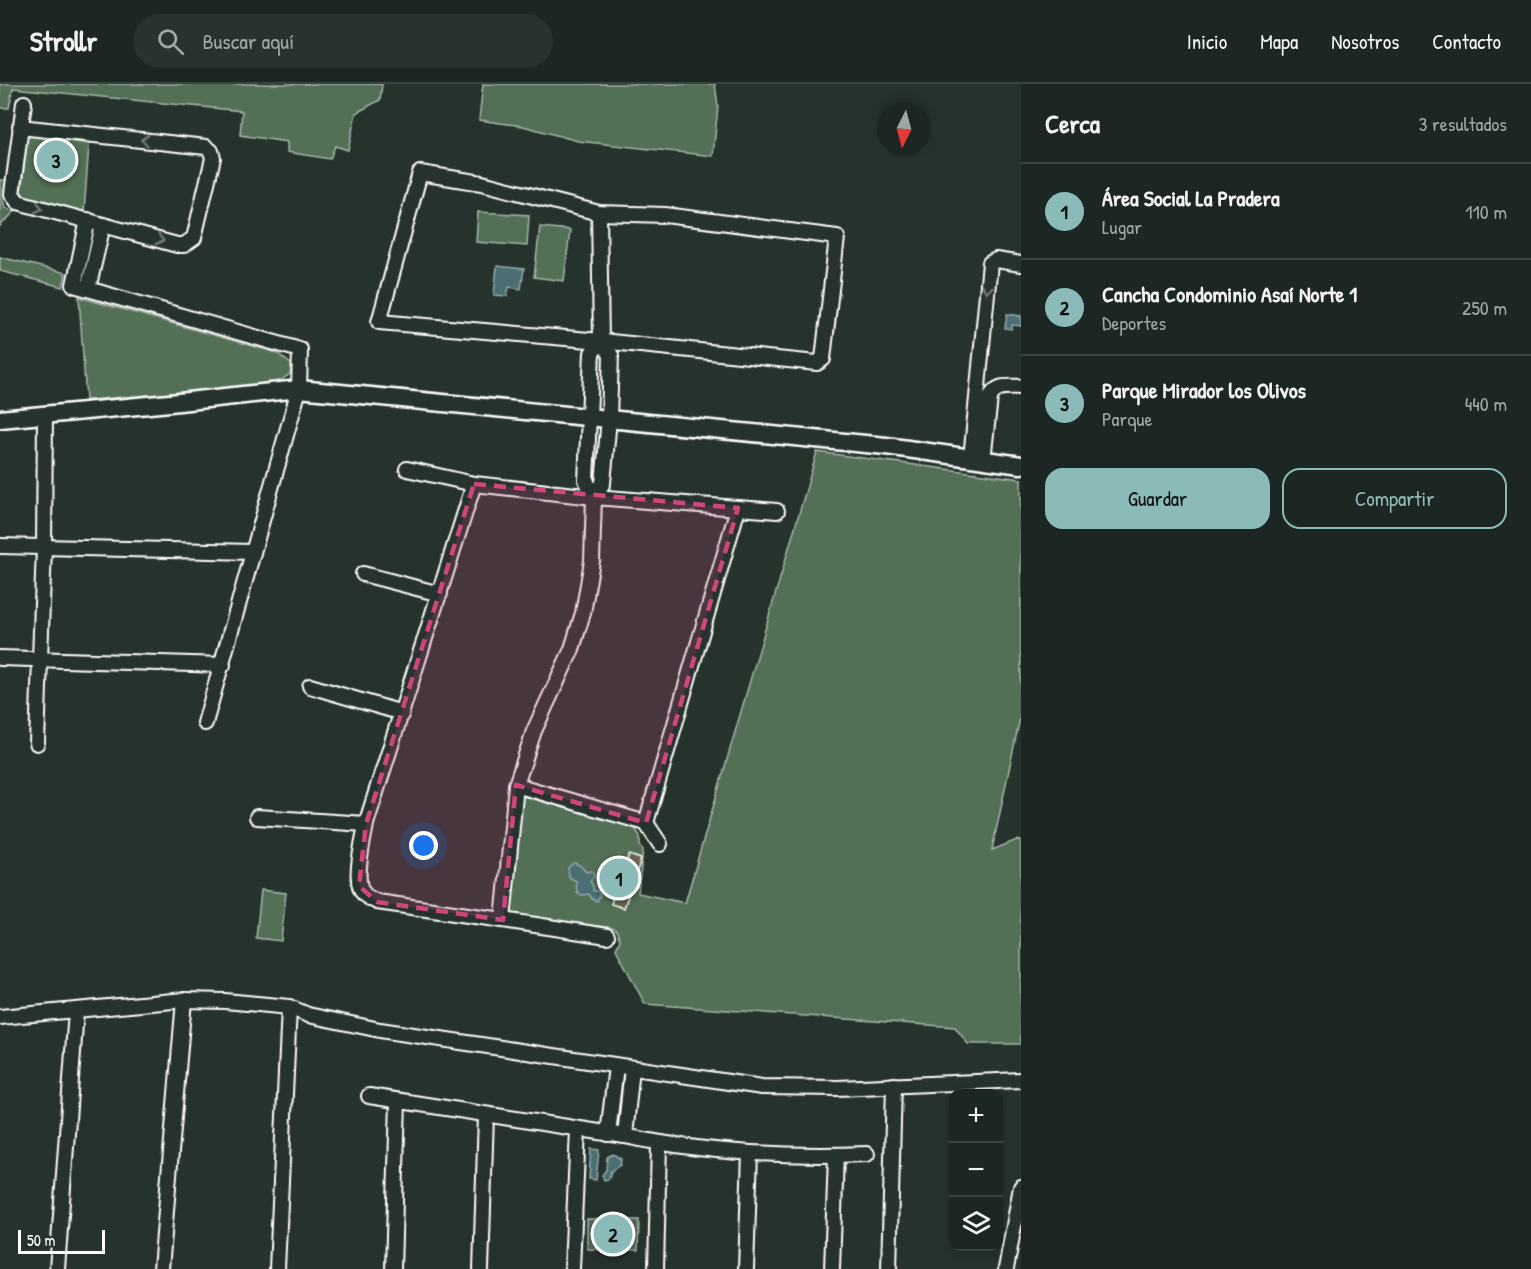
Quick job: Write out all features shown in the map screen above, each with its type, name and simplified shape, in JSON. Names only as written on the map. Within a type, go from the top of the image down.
[{"type":"street","points":[[20,127],[206,147],[211,151],[213,158],[194,238],[177,245],[18,202],[14,199],[12,194],[20,127],[24,103]]},
{"type":"street","points":[[420,173],[482,183],[599,213],[665,215],[837,237],[821,362],[379,322],[420,173]]},
{"type":"street","points":[[594,497],[603,483],[609,419],[611,355],[601,341],[599,213]]},
{"type":"street","points":[[88,220],[74,285],[300,350],[299,389],[205,723]]},
{"type":"street","points":[[88,289],[103,225]]},
{"type":"street","points":[[977,460],[990,263],[996,260],[1021,264]]},
{"type":"street","points":[[503,920],[516,785],[534,731],[572,649],[583,613],[592,561],[594,497],[586,480],[588,418],[592,353],[601,341]]},
{"type":"street","points":[[977,460],[993,392],[1002,386],[1021,387]]},
{"type":"street","points":[[0,418],[299,389],[886,446],[1021,465]]},
{"type":"street","points":[[37,743],[44,547],[45,414]]},
{"type":"street","points":[[407,469],[474,484],[594,497],[777,511]]},
{"type":"street","points":[[474,484],[366,824],[358,876],[359,886],[364,894],[378,902],[607,936]]},
{"type":"street","points":[[646,823],[738,508]]},
{"type":"street","points":[[0,546],[253,552]]},
{"type":"street","points":[[363,574],[440,594]]},
{"type":"street","points":[[0,658],[223,665]]},
{"type":"street","points":[[310,686],[402,713]]},
{"type":"street","points":[[516,785],[646,823],[660,844]]},
{"type":"street","points":[[257,816],[366,824]]},
{"type":"street","points":[[161,1269],[184,1000]]},
{"type":"street","points":[[0,1017],[184,1000],[225,1001],[288,1007],[308,1015],[361,1027],[762,1087],[798,1089],[1021,1080]]},
{"type":"street","points":[[277,1269],[288,1007]]},
{"type":"street","points":[[57,1269],[76,1011]]},
{"type":"street","points":[[608,1134],[616,1066]]},
{"type":"street","points":[[625,1136],[632,1068]]},
{"type":"street","points":[[889,1269],[894,1085]]},
{"type":"street","points":[[369,1096],[659,1143],[750,1153],[867,1154]]},
{"type":"street","points":[[393,1269],[398,1101]]},
{"type":"street","points":[[481,1269],[486,1115]]},
{"type":"street","points":[[572,1269],[578,1129]]},
{"type":"street","points":[[656,1269],[659,1143]]},
{"type":"street","points":[[746,1269],[750,1153]]},
{"type":"street","points":[[832,1269],[836,1155]]},
{"type":"street","points":[[1006,1269],[1021,1188]]},
{"type":"highlighted area","points":[[474,484],[738,508],[646,823],[516,785],[503,920],[377,902],[359,886],[366,824]]},
{"type":"green space","points":[[0,84],[382,84],[380,100],[356,113],[348,150],[335,146],[330,159],[287,152],[287,142],[240,135],[242,111],[13,88],[9,108],[0,108]]},
{"type":"green space","points":[[483,84],[715,84],[718,106],[713,156],[578,141],[523,126],[479,120]]},
{"type":"green space","points":[[28,135],[89,144],[84,213],[25,196],[21,192]]},
{"type":"green space","points":[[0,180],[6,180],[3,199],[5,208],[15,211],[0,226]]},
{"type":"green space","points":[[478,212],[529,215],[527,246],[476,242]]},
{"type":"green space","points":[[540,227],[570,230],[564,281],[534,277]]},
{"type":"green space","points":[[0,257],[66,273],[63,287],[0,271]]},
{"type":"green space","points":[[79,297],[277,353],[292,365],[290,374],[274,385],[86,400]]},
{"type":"green space","points":[[817,452],[1021,479],[1021,713],[992,850],[1017,840],[1021,841],[1021,1044],[968,1044],[955,1027],[645,1004],[616,949],[620,940],[617,931],[613,928],[512,915],[507,906],[516,797],[522,796],[634,827],[640,836],[640,846],[643,850],[638,893],[685,903]]},
{"type":"green space","points":[[261,890],[286,893],[281,941],[256,938]]},
{"type":"green space","points":[[587,1219],[639,1220],[638,1250],[587,1249]]},
{"type":"water","points":[[49,151],[62,154],[57,175],[43,171]]},
{"type":"water","points":[[497,266],[524,269],[521,289],[509,287],[507,296],[494,295]]},
{"type":"water","points":[[1007,314],[1021,316],[1021,326],[1012,325],[1011,329],[1005,328]]},
{"type":"water","points":[[575,863],[586,872],[594,872],[590,881],[593,891],[598,891],[600,895],[597,901],[589,894],[582,895],[577,892],[576,881],[569,877],[568,868]]},
{"type":"water","points":[[591,1149],[599,1150],[596,1180],[589,1179]]},
{"type":"water","points":[[613,1154],[621,1159],[620,1165],[611,1171],[609,1179],[604,1180],[602,1175],[606,1170],[607,1157]]},
{"type":"building","points":[[629,855],[641,859],[624,908],[611,904],[615,890],[601,885],[607,865],[623,870]]},
{"type":"place","name":"Parque Mirador los Olivos","points":[[56,160]]},
{"type":"place","name":"Área Social La Pradera","points":[[619,878]]},
{"type":"place","name":"Cancha Condominio Asaí Norte 1","points":[[613,1234]]}]
